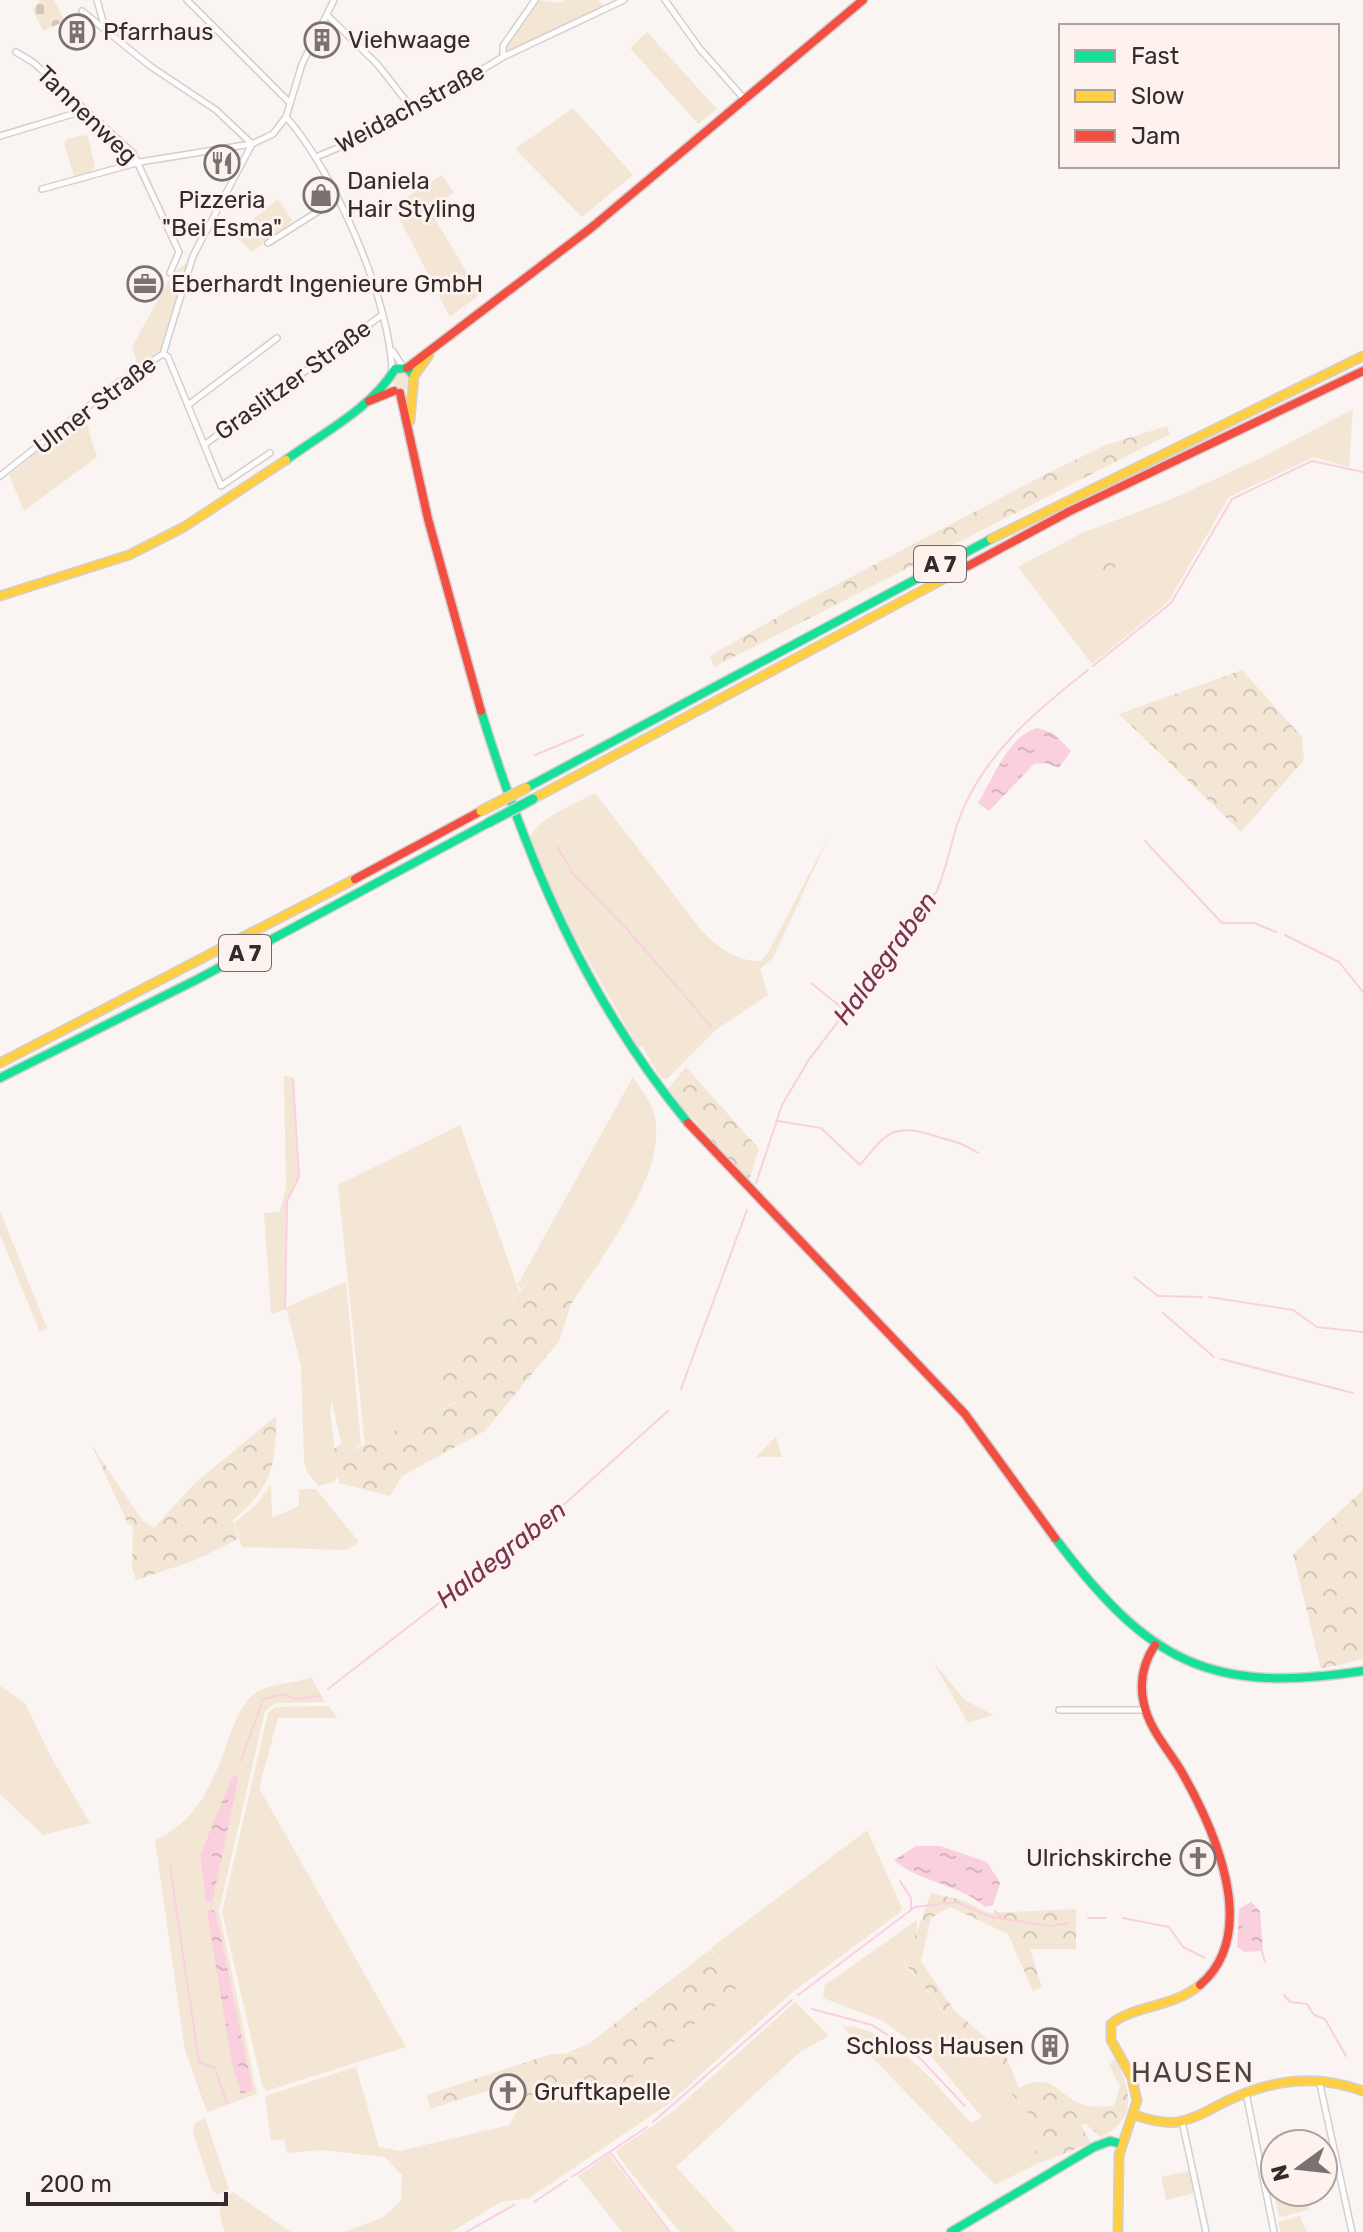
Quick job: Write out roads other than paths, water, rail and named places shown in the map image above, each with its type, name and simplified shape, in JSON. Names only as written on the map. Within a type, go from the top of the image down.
[{"type":"main road","points":[[0,596],[91,568],[164,537],[246,489],[393,384],[591,228],[863,0]]},
{"type":"main road","name":"A 7","points":[[0,1063],[196,964],[793,641],[1062,500],[1363,356]]},
{"type":"main road","points":[[408,370],[412,389],[410,431]]},
{"type":"main road","name":"A 7","points":[[0,1078],[198,979],[1070,511],[1363,371]]},
{"type":"main road","points":[[393,384],[412,389]]},
{"type":"main road","points":[[393,384],[410,431],[422,495],[457,626],[523,836],[575,953],[638,1059],[728,1168],[932,1376],[984,1438],[1098,1589],[1155,1645],[1198,1667],[1247,1679],[1297,1682],[1363,1671]]},
{"type":"main road","points":[[1118,2232],[1122,2144],[1134,2115],[1135,2088],[1111,2040],[1111,2024],[1121,2016],[1177,2001],[1198,1987],[1222,1958],[1230,1919],[1226,1887],[1201,1812],[1146,1710],[1143,1675],[1145,1663],[1155,1645]]},
{"type":"main road","points":[[1134,2115],[1162,2122],[1182,2121],[1282,2080],[1319,2079],[1363,2091]]},
{"type":"main road","points":[[951,2232],[1103,2142],[1122,2144]]},
{"type":"street","points":[[97,0],[104,26]]},
{"type":"street","points":[[187,0],[288,101]]},
{"type":"street","points":[[334,0],[288,101],[286,117],[316,157],[368,270],[390,346],[393,384]]},
{"type":"street","name":"Weidachstraße","points":[[503,57],[503,46],[535,0]]},
{"type":"street","name":"Weidachstraße","points":[[316,157],[381,130],[503,57],[624,0]]},
{"type":"street","points":[[665,0],[700,49],[746,101]]},
{"type":"street","points":[[82,11],[150,66],[216,110],[252,144]]},
{"type":"street","points":[[327,15],[378,65],[414,111]]},
{"type":"street","name":"Tannenweg","points":[[16,52],[86,110],[140,162],[179,252],[170,273]]},
{"type":"street","points":[[0,136],[86,110]]},
{"type":"street","name":"Ulmer Straße","points":[[0,476],[119,383],[163,354],[193,256],[252,144],[273,134],[286,117]]},
{"type":"street","points":[[42,189],[140,162],[252,144]]},
{"type":"street","points":[[268,243],[336,200]]},
{"type":"street","name":"Graslitzer Straße","points":[[204,445],[382,315]]},
{"type":"street","points":[[188,405],[277,338]]},
{"type":"street","points":[[390,346],[408,370]]},
{"type":"street","points":[[163,354],[168,357],[221,486],[270,453]]},
{"type":"street","points":[[1059,1710],[1146,1710]]},
{"type":"street","points":[[1319,2079],[1352,2232]]},
{"type":"street","points":[[1246,2093],[1274,2232]]},
{"type":"street","points":[[1182,2121],[1206,2232]]},
{"type":"water","points":[[1037,728],[1053,733],[1071,751],[1059,768],[1046,763],[1034,764],[989,811],[978,803],[996,771],[1018,740]]},
{"type":"water","points":[[233,1775],[239,1777],[212,1903],[206,1902],[200,1855]]},
{"type":"water","points":[[916,1846],[940,1846],[987,1862],[1000,1883],[993,1905],[985,1907],[964,1893],[916,1874],[894,1860]]},
{"type":"water","points":[[1251,1902],[1260,1911],[1263,1951],[1245,1952],[1237,1947],[1239,1909]]},
{"type":"water","points":[[210,1908],[216,1913],[253,2091],[241,2094],[232,2064],[207,1912]]},
{"type":"waterway","name":"Haldegraben","points":[[1093,666],[1171,603],[1232,499],[1312,461],[1363,472]]},
{"type":"waterway","name":"Haldegraben","points":[[756,1183],[782,1105],[808,1061],[937,891],[961,814],[984,771],[1032,717],[1088,670]]},
{"type":"waterway","points":[[535,755],[583,735]]},
{"type":"waterway","points":[[1145,841],[1222,923],[1254,923],[1276,932]]},
{"type":"waterway","points":[[557,846],[574,875],[625,927],[711,1026]]},
{"type":"waterway","points":[[1285,935],[1339,962],[1363,992]]},
{"type":"waterway","points":[[811,983],[847,1012]]},
{"type":"waterway","points":[[285,1309],[287,1201],[299,1177],[293,1079]]},
{"type":"waterway","points":[[778,1121],[821,1128],[860,1165],[883,1139],[907,1130],[961,1144],[978,1153]]},
{"type":"waterway","name":"Haldegraben","points":[[681,1389],[747,1210]]},
{"type":"waterway","points":[[1134,1277],[1158,1296],[1202,1297]]},
{"type":"waterway","points":[[1209,1297],[1293,1310],[1317,1327],[1363,1332]]},
{"type":"waterway","points":[[1163,1313],[1214,1357]]},
{"type":"waterway","points":[[1221,1359],[1353,1393]]},
{"type":"waterway","name":"Haldegraben","points":[[328,1689],[549,1518],[668,1411]]},
{"type":"waterway","name":"Haldegraben","points":[[241,1761],[263,1699],[286,1694],[294,1699],[320,1696]]},
{"type":"waterway","points":[[170,1866],[199,2062],[215,2068],[227,2103]]},
{"type":"waterway","points":[[900,1881],[911,1898],[911,1909]]},
{"type":"waterway","name":"Haldegraben","points":[[798,1995],[915,1907],[956,1902],[991,1917],[1050,1926],[1069,1923]]},
{"type":"waterway","points":[[995,1911],[1001,1917]]},
{"type":"waterway","name":"Haldegraben","points":[[1088,1918],[1106,1918]]},
{"type":"waterway","name":"Haldegraben","points":[[1123,1918],[1169,1927],[1183,1947],[1205,1958]]},
{"type":"waterway","points":[[1262,1951],[1265,1962]]},
{"type":"waterway","points":[[1284,1995],[1290,2002],[1307,2004],[1314,2015],[1325,2019],[1346,2056]]},
{"type":"waterway","name":"Haldegraben","points":[[653,2122],[792,2000]]},
{"type":"waterway","points":[[812,2009],[872,2025],[913,2051],[965,2106]]},
{"type":"waterway","name":"Haldegraben","points":[[572,2177],[647,2127]]},
{"type":"waterway","points":[[610,2152],[670,2232]]},
{"type":"waterway","name":"Haldegraben","points":[[534,2202],[567,2180]]},
{"type":"waterway","name":"Haldegraben","points":[[466,2232],[514,2205]]},
{"type":"place","name":"Pfarrhaus","points":[[77,32]]},
{"type":"place","name":"Viehwaage","points":[[322,40]]},
{"type":"place","name":"Pizzeria \"Bei Esma\"","points":[[222,163]]},
{"type":"place","name":"Daniela Hair Styling","points":[[321,195]]},
{"type":"place","name":"Eberhardt Ingenieure GmbH","points":[[145,284]]},
{"type":"place","name":"Ulrichskirche","points":[[1198,1858]]},
{"type":"place","name":"Schloss Hausen","points":[[1050,2046]]},
{"type":"place","name":"Gruftkapelle","points":[[508,2092]]},
{"type":"district","name":"HAUSEN","points":[[1193,2072]]}]
